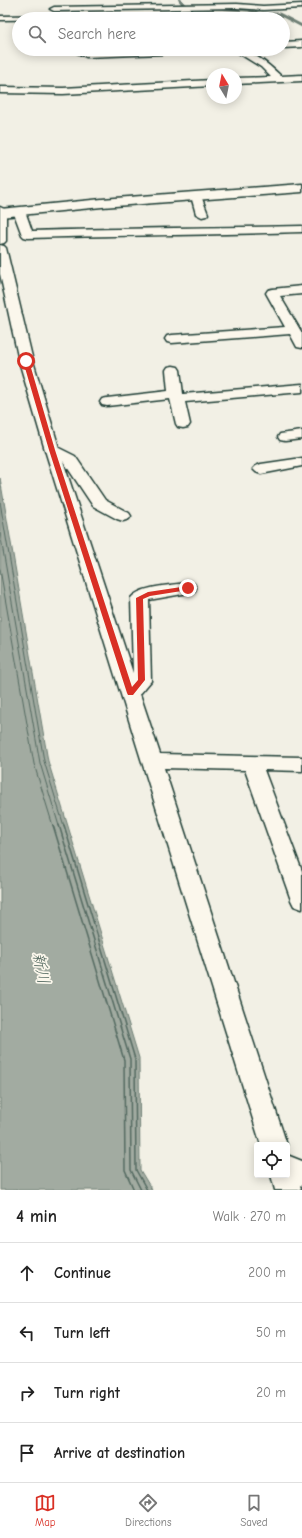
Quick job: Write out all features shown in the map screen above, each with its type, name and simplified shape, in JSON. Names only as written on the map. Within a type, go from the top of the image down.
[{"type":"street","points":[[189,5],[263,8],[302,6]]},
{"type":"street","points":[[36,12],[54,9],[121,12]]},
{"type":"street","points":[[0,18],[12,16]]},
{"type":"street","points":[[290,45],[302,44]]},
{"type":"street","points":[[127,56],[130,63]]},
{"type":"street","points":[[248,56],[264,65],[280,79]]},
{"type":"street","points":[[242,81],[302,78]]},
{"type":"street","points":[[0,90],[63,91],[206,82]]},
{"type":"street","points":[[0,241],[0,212],[302,188]]},
{"type":"street","points":[[196,196],[202,214]]},
{"type":"street","points":[[19,211],[28,235],[150,231],[185,232],[271,230],[302,228]]},
{"type":"street","points":[[265,217],[271,230]]},
{"type":"street","points":[[0,248],[26,361],[52,450],[273,1142]]},
{"type":"street","points":[[300,339],[272,293],[302,290]]},
{"type":"street","points":[[286,318],[302,316]]},
{"type":"street","points":[[172,339],[300,339]]},
{"type":"street","points":[[174,370],[176,396],[183,424]]},
{"type":"street","points":[[107,402],[170,395],[182,398],[302,388]]},
{"type":"street","points":[[285,437],[302,435]]},
{"type":"street","points":[[52,450],[70,459],[99,503],[123,516]]},
{"type":"street","points":[[261,469],[302,462]]},
{"type":"street","points":[[130,693],[142,680],[140,598],[148,594],[188,588]]},
{"type":"street","points":[[152,761],[302,764]]},
{"type":"street","points":[[252,763],[302,900]]},
{"type":"street","points":[[290,1168],[302,1174]]},
{"type":"street","points":[[285,1178],[288,1190]]},
{"type":"water","name":"新川","points":[[0,478],[48,761],[139,1058],[140,1170],[152,1190],[0,1190]]},
{"type":"waterway","points":[[180,0],[184,5],[191,7]]},
{"type":"waterway","points":[[214,8],[249,10],[254,12]]},
{"type":"waterway","points":[[290,20],[302,26]]},
{"type":"route","points":[[26,361],[80,540],[130,693],[142,680],[140,598],[148,594],[188,588]]}]
